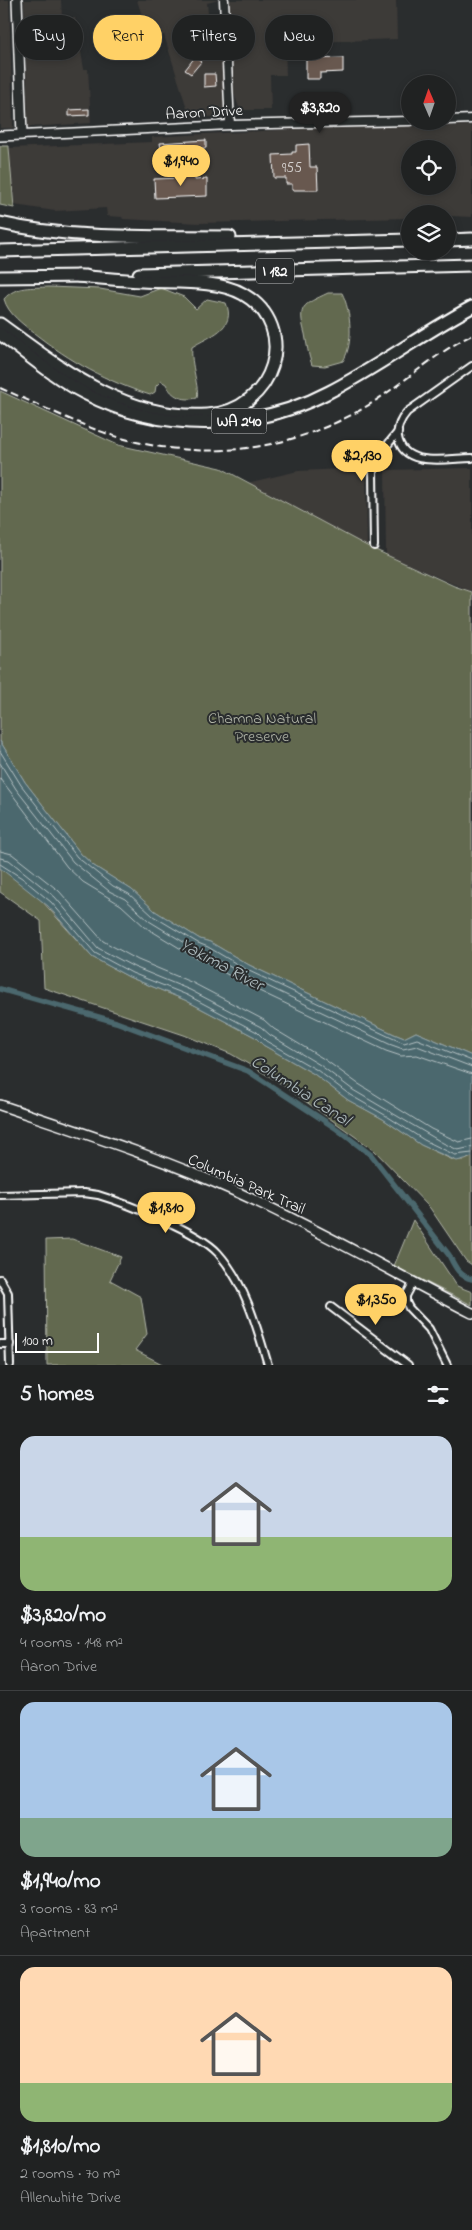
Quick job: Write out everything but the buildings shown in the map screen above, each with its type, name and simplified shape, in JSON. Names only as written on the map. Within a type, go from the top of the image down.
[{"type":"highway","points":[[0,223],[50,232],[86,234],[351,241]]},
{"type":"highway","points":[[456,240],[472,239]]},
{"type":"highway","name":"I 182","points":[[0,252],[401,240]]},
{"type":"highway","name":"I 182","points":[[0,278],[472,265]]},
{"type":"highway","points":[[0,324],[83,383],[130,403],[156,410],[207,415],[230,411],[251,399],[267,380],[271,369],[274,348],[270,327],[261,310],[243,294],[218,286],[78,276]]},
{"type":"highway","name":"WA 240","points":[[0,334],[70,384],[108,404],[162,419],[222,422],[271,415],[308,402],[349,381],[472,307]]},
{"type":"main road","points":[[17,0],[22,135]]},
{"type":"main road","name":"Aaron Drive","points":[[0,136],[22,135]]},
{"type":"main road","name":"Columbia Park Trail","points":[[0,1104],[151,1158],[237,1192],[301,1223],[472,1313]]},
{"type":"street","points":[[224,0],[230,125]]},
{"type":"street","points":[[456,120],[472,119]]},
{"type":"street","name":"Aaron Drive","points":[[22,135],[230,125],[401,121]]},
{"type":"street","points":[[374,546],[373,472],[380,454],[398,432],[401,421],[407,412],[472,366]]},
{"type":"street","points":[[398,432],[400,443],[404,450],[416,458],[472,458]]},
{"type":"street","points":[[0,1195],[84,1193],[98,1195],[197,1236],[217,1252],[231,1272],[252,1315],[268,1365]]},
{"type":"street","points":[[2,1278],[8,1292],[10,1365]]},
{"type":"street","points":[[413,1283],[406,1296],[406,1302],[409,1308],[429,1329],[447,1365]]},
{"type":"street","points":[[331,1307],[408,1365]]},
{"type":"street","points":[[0,1344],[10,1344]]},
{"type":"shaded area","points":[[0,0],[9,0],[13,128],[0,128]]},
{"type":"shaded area","points":[[24,0],[61,0],[62,15],[24,15]]},
{"type":"shaded area","points":[[137,0],[219,0],[207,3],[208,15],[172,15],[172,60],[223,60],[224,116],[190,118],[164,35],[162,35],[162,15],[142,15]]},
{"type":"shaded area","points":[[228,0],[396,0],[397,39],[333,41],[333,15],[265,15],[265,60],[286,60],[286,75],[270,75],[271,110],[240,110],[234,94],[232,60],[255,60],[255,15],[229,15]]},
{"type":"shaded area","points":[[26,60],[82,60],[84,69],[88,69],[91,123],[28,127]]},
{"type":"shaded area","points":[[456,125],[472,125],[472,217],[456,216],[456,205],[401,205],[401,218],[200,223],[123,219],[122,217],[107,216],[106,208],[55,211],[14,205],[9,148],[152,142],[152,137],[295,129],[401,127],[401,130],[456,130]]},
{"type":"shaded area","points":[[366,468],[367,546],[247,483],[298,471]]},
{"type":"shaded area","points":[[472,468],[472,592],[386,555],[385,470]]},
{"type":"green space","points":[[0,146],[9,146],[14,208],[0,205]]},
{"type":"green space","points":[[49,287],[100,289],[140,296],[161,288],[184,297],[196,309],[207,299],[226,303],[228,319],[225,325],[213,335],[192,347],[197,398],[187,399],[178,397],[161,381],[156,386],[155,392],[150,395],[89,370],[25,326],[12,314],[4,299],[19,289]]},
{"type":"green space","points":[[328,293],[342,293],[345,300],[350,327],[349,346],[343,361],[325,366],[312,365],[302,311],[313,300]]},
{"type":"green space","name":"Chamna Natural Preserve","points":[[0,391],[118,445],[221,468],[367,546],[454,586],[472,592],[472,1056],[416,1032],[404,1038],[394,1034],[249,965],[210,942],[200,939],[155,911],[132,890],[94,866],[81,854],[25,782],[0,741]]},
{"type":"green space","points":[[0,854],[92,957],[129,977],[185,1000],[255,1037],[263,1045],[314,1074],[348,1100],[383,1119],[421,1145],[453,1160],[465,1160],[472,1157],[472,1265],[466,1261],[430,1208],[374,1150],[274,1079],[231,1054],[184,1035],[44,988],[41,921],[0,892]]},
{"type":"green space","points":[[413,1220],[457,1286],[472,1292],[472,1305],[394,1266]]},
{"type":"green space","points":[[72,1239],[121,1257],[110,1280],[141,1297],[147,1334],[135,1350],[164,1365],[47,1365],[46,1240]]},
{"type":"water","name":"Yakima River","points":[[0,741],[25,782],[81,854],[94,866],[132,890],[155,911],[200,939],[210,942],[249,965],[394,1034],[404,1038],[416,1032],[472,1056],[472,1157],[457,1161],[421,1145],[383,1119],[348,1100],[314,1074],[263,1045],[255,1037],[185,1000],[129,977],[92,957],[48,906],[0,868]]},
{"type":"waterway","name":"Columbia Canal","points":[[0,989],[116,1022],[248,1071],[337,1129],[371,1155],[449,1255],[458,1270],[464,1276],[472,1279]]},
{"type":"railway","points":[[0,388],[74,421],[118,437],[149,445],[212,450],[243,448],[274,443],[334,424],[376,400],[444,351],[472,335]]}]
